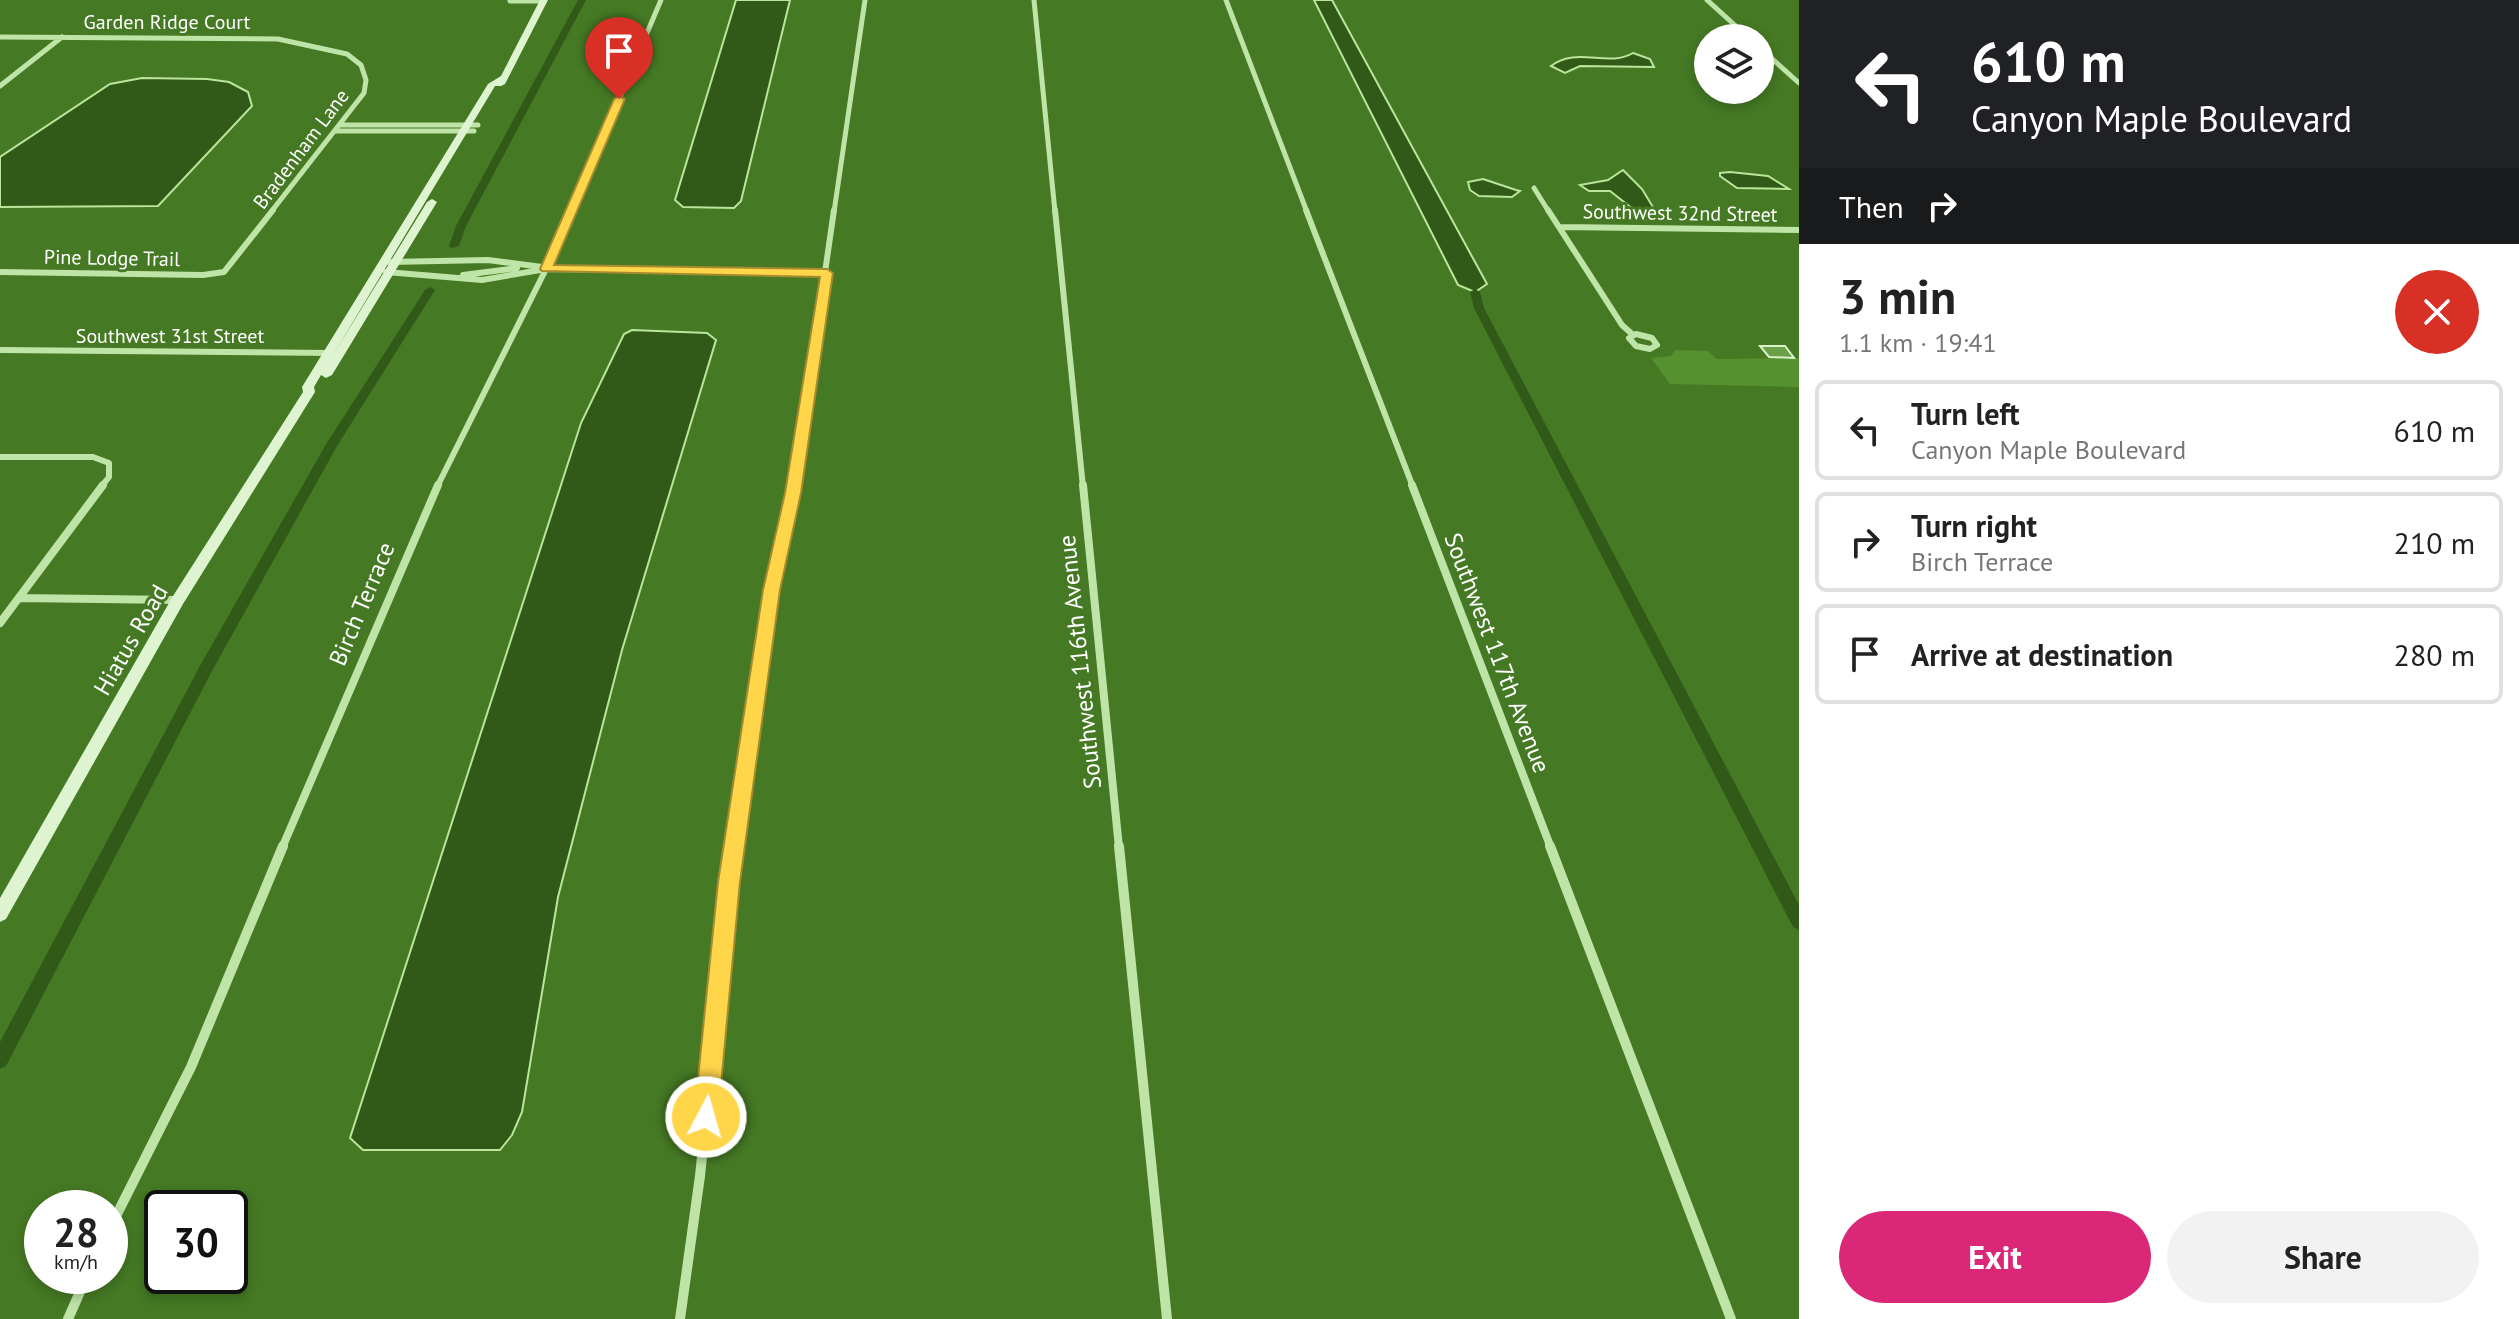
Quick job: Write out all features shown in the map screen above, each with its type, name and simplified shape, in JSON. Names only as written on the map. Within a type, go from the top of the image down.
[{"type":"street","points":[[510,1],[544,0]]},
{"type":"street","name":"Hiatus Road","points":[[0,914],[178,600],[309,392],[318,387],[378,272],[501,84],[501,78],[544,0]]},
{"type":"street","name":"Birch Terrace","points":[[128,1192],[191,1067],[381,612],[453,452],[546,269],[661,0]]},
{"type":"street","points":[[680,1319],[700,1176],[729,882],[771,590],[793,493],[827,273],[843,138],[865,0]]},
{"type":"street","name":"Southwest 116th Avenue","points":[[1034,0],[1167,1319]]},
{"type":"street","name":"Southwest 117th Avenue","points":[[1226,0],[1731,1319]]},
{"type":"street","points":[[1707,0],[1734,24]]},
{"type":"street","name":"Garden Ridge Court","points":[[0,37],[278,39],[333,48]]},
{"type":"street","points":[[0,86],[62,37]]},
{"type":"street","name":"Bradenham Lane","points":[[224,272],[364,93],[366,80],[361,65],[333,48]]},
{"type":"street","points":[[1774,61],[1799,83]]},
{"type":"street","points":[[341,125],[471,128]]},
{"type":"street","points":[[336,131],[433,125],[471,128]]},
{"type":"street","name":"Hiatus Road","points":[[335,353],[394,267],[471,128]]},
{"type":"street","points":[[1534,188],[1622,325],[1632,334]]},
{"type":"street","name":"Southwest 32nd Street","points":[[1560,227],[1799,230]]},
{"type":"street","points":[[378,272],[394,267],[501,259],[546,269]]},
{"type":"street","points":[[500,269],[501,259]]},
{"type":"street","points":[[385,262],[394,267],[482,280],[533,270]]},
{"type":"street","points":[[455,277],[500,269],[827,273]]},
{"type":"street","name":"Pine Lodge Trail","points":[[0,272],[203,275],[224,272]]},
{"type":"street","name":"Southwest 31st Street","points":[[0,350],[335,353]]},
{"type":"street","points":[[0,457],[93,457],[109,463],[109,477],[0,623]]},
{"type":"street","points":[[19,598],[178,600]]},
{"type":"street","points":[[68,1319],[79,1294]]},
{"type":"shaded area","points":[[736,0],[790,0],[741,201],[734,208],[683,207],[675,200]]},
{"type":"shaded area","points":[[1314,0],[1332,0],[1487,284],[1475,292],[1458,285]]},
{"type":"shaded area","points":[[1633,53],[1650,59],[1654,67],[1580,66],[1565,73],[1551,66],[1571,58],[1613,59]]},
{"type":"shaded area","points":[[142,78],[229,82],[248,92],[252,106],[158,206],[0,207],[0,157],[110,84]]},
{"type":"shaded area","points":[[1623,170],[1642,189],[1659,217],[1647,220],[1610,191],[1589,191],[1580,185],[1608,180]]},
{"type":"shaded area","points":[[1720,173],[1768,176],[1789,189],[1737,188],[1720,176]]},
{"type":"shaded area","points":[[1483,179],[1520,191],[1512,197],[1479,196],[1470,190],[1468,182]]},
{"type":"shaded area","points":[[632,330],[707,333],[716,340],[622,650],[558,897],[522,1112],[512,1135],[500,1150],[363,1150],[350,1138],[581,423],[624,334]]},
{"type":"shaded area","points":[[1675,350],[1708,351],[1716,359],[1799,358],[1799,387],[1670,384],[1651,358],[1671,356]]},
{"type":"building","points":[[1760,346],[1785,346],[1794,358],[1769,357]]},
{"type":"waterway","points":[[454,246],[461,226],[582,0]]},
{"type":"waterway","points":[[0,1060],[206,668],[331,446],[430,290]]},
{"type":"waterway","points":[[1475,292],[1479,308],[1799,922]]},
{"type":"route","points":[[619,99],[546,269],[827,273],[793,493],[771,590],[729,882],[706,1117]]}]
